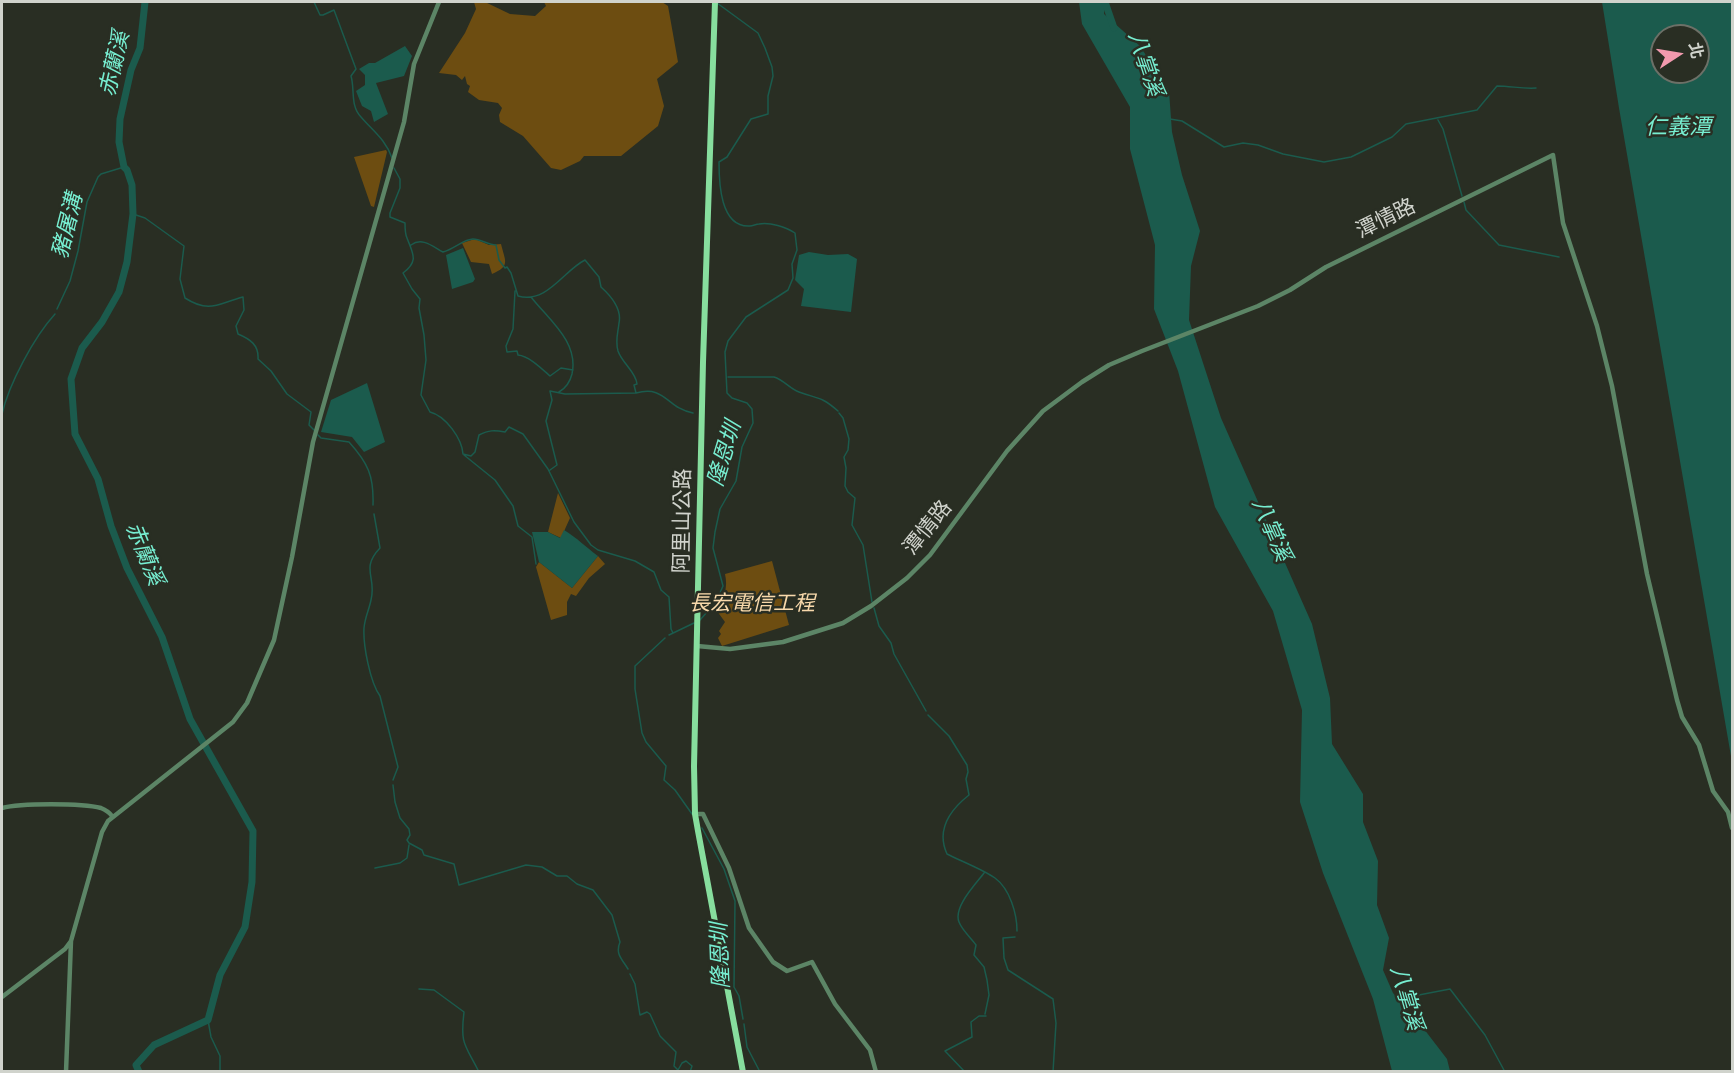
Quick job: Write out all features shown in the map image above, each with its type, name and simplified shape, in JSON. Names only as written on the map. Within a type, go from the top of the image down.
[{"type":"main road","name":"阿里山公路","points":[[715,2],[703,362],[694,766],[695,814],[742,1071]]},
{"type":"street","points":[[66,1071],[71,940],[102,832],[112,816],[228,727],[238,716],[247,703],[274,640],[313,442],[404,122],[414,64],[439,2]]},
{"type":"street","name":"潭情路","points":[[697,646],[749,648],[783,642],[843,623],[872,606],[907,578],[930,555],[1007,451],[1044,411],[1091,376],[1109,365],[1142,351],[1269,301],[1326,267],[1553,155],[1563,223],[1597,326],[1612,386],[1647,574],[1677,700],[1682,717],[1699,745],[1713,791],[1728,812],[1732,828]]},
{"type":"street","points":[[2,808],[20,805],[81,806],[102,809],[112,816]]},
{"type":"street","points":[[695,814],[704,814],[729,868],[747,924],[771,960],[787,971],[812,962],[835,1004],[870,1050],[876,1071]]},
{"type":"street","points":[[2,997],[65,949],[71,940]]},
{"type":"green space","points":[[474,2],[485,2],[510,14],[535,16],[546,6],[544,2],[662,2],[668,6],[678,62],[657,79],[664,106],[658,126],[621,156],[584,156],[580,161],[561,170],[551,168],[523,136],[500,122],[499,115],[502,108],[498,103],[479,100],[468,92],[470,86],[465,76],[462,80],[456,75],[439,73],[465,33],[476,9]]},
{"type":"green space","points":[[386,150],[374,207],[371,206],[354,157]]},
{"type":"green space","points":[[475,239],[489,245],[501,244],[505,259],[502,268],[492,274],[489,264],[471,262],[462,243]]},
{"type":"green space","points":[[558,493],[570,518],[561,538],[548,532]]},
{"type":"green space","points":[[598,556],[605,564],[589,578],[576,596],[571,594],[567,602],[567,615],[551,620],[536,567],[539,562],[572,588]]},
{"type":"green space","name":"長宏電信工程","points":[[772,561],[789,625],[722,646],[718,638],[721,634],[719,631],[725,622],[714,607],[725,592],[725,574]]},
{"type":"water","points":[[1079,2],[1105,2],[1104,14],[1140,46],[1169,91],[1172,132],[1182,175],[1200,231],[1191,266],[1189,320],[1221,418],[1312,624],[1330,698],[1332,744],[1363,794],[1363,822],[1378,861],[1377,905],[1389,938],[1383,970],[1393,993],[1447,1059],[1450,1071],[1392,1071],[1373,999],[1323,873],[1300,802],[1302,710],[1273,611],[1215,507],[1178,371],[1154,309],[1155,245],[1130,149],[1130,107],[1082,24]]},
{"type":"water","name":"仁義潭","points":[[1602,2],[1732,2],[1732,762],[1619,108]]},
{"type":"water","points":[[405,46],[412,56],[404,76],[376,83],[388,114],[374,122],[371,111],[362,106],[356,91],[365,85],[365,75],[359,69]]},
{"type":"water","points":[[463,248],[475,279],[473,282],[452,289],[446,255]]},
{"type":"water","points":[[809,252],[828,255],[848,254],[857,259],[851,312],[801,306],[804,289],[795,280],[799,255]]},
{"type":"water","points":[[367,383],[385,442],[364,452],[352,437],[321,432],[331,400]]},
{"type":"water","points":[[564,530],[598,556],[572,588],[539,562],[532,532],[548,532],[560,538]]},
{"type":"waterway","name":"赤蘭溪","points":[[139,1072],[136,1065],[154,1045],[208,1020],[220,975],[245,927],[252,882],[253,831],[190,719],[162,637],[127,568],[111,526],[98,479],[75,434],[71,379],[82,348],[102,322],[119,292],[127,262],[133,214],[132,185],[124,167],[119,142],[120,119],[131,70],[140,48],[145,2]]},
{"type":"waterway","points":[[314,2],[320,15],[334,10],[356,69],[351,76],[355,108],[383,141],[392,158]]},
{"type":"waterway","name":"八掌溪","points":[[1105,2],[1114,28]]},
{"type":"waterway","name":"隆恩圳","points":[[700,620],[716,602],[723,586],[713,548],[715,532],[720,509],[736,481],[742,447],[753,423],[752,409],[747,403],[732,398],[727,393],[725,352],[728,341],[746,317],[788,290],[793,278],[792,264],[797,250],[795,233],[773,224],[740,225],[732,220],[723,202],[719,162],[727,157],[751,119],[768,114],[768,96],[773,76],[772,67],[758,33],[717,3]]},
{"type":"waterway","points":[[1170,119],[1182,121],[1224,147],[1243,143],[1258,145],[1283,154],[1324,162],[1351,157],[1392,137],[1406,124],[1477,110],[1497,86],[1536,88]]},
{"type":"waterway","points":[[1438,120],[1443,129],[1462,196]]},
{"type":"waterway","name":"豬屠溝","points":[[57,309],[70,281],[87,202],[98,177],[124,167]]},
{"type":"waterway","points":[[394,168],[400,179],[400,188],[390,217],[405,223],[406,235],[413,253],[413,261],[403,273],[420,299],[419,308],[426,360],[421,395],[430,412],[447,423],[460,442],[463,454],[471,456],[475,452],[479,435],[483,433],[505,432],[509,427],[523,434],[548,469],[574,522],[591,545],[598,550],[635,561],[654,572],[661,590],[669,597],[673,633]]},
{"type":"waterway","points":[[1464,202],[1466,210],[1499,245],[1559,257]]},
{"type":"waterway","points":[[133,214],[145,218],[184,246],[180,279],[185,298],[201,305],[214,306],[243,297],[244,310],[236,326],[238,334],[253,343],[258,359],[271,371],[287,394],[311,412],[309,425],[314,430]]},
{"type":"waterway","points":[[411,245],[423,242],[443,252],[470,239],[496,245],[499,260],[511,273],[518,296],[528,297],[546,291],[585,260],[599,277],[601,287],[612,299],[619,313],[617,347],[636,380],[637,384],[634,385],[636,393],[646,391],[660,394],[677,407],[693,413]]},
{"type":"waterway","points":[[515,291],[513,329],[506,346],[507,352],[517,351],[518,355],[531,360],[550,376],[561,368],[573,370]]},
{"type":"waterway","points":[[531,297],[561,332],[571,352],[572,374],[566,387],[559,392]]},
{"type":"waterway","name":"豬屠溝","points":[[2,414],[23,361],[55,314]]},
{"type":"waterway","points":[[728,377],[774,377],[796,391],[823,400],[838,411]]},
{"type":"waterway","points":[[550,470],[557,465],[546,421],[552,400],[550,391],[565,394],[636,393]]},
{"type":"waterway","points":[[839,413],[843,418],[849,439],[848,450],[844,457],[845,486],[855,498],[852,525],[863,545],[872,602]]},
{"type":"waterway","points":[[318,435],[321,438],[349,442],[356,450],[371,478],[373,505]]},
{"type":"waterway","points":[[464,455],[495,480],[513,506],[518,526],[532,537],[536,564]]},
{"type":"waterway","points":[[374,514],[380,548],[371,562],[372,592],[364,635],[370,673],[380,696],[398,767],[393,780]]},
{"type":"waterway","points":[[874,608],[879,626],[891,643],[894,654],[926,711]]},
{"type":"waterway","name":"隆恩圳","points":[[669,635],[694,623]]},
{"type":"waterway","name":"隆恩圳","points":[[665,638],[635,666],[635,689],[642,733],[646,742],[666,766],[664,780],[675,790],[692,814]]},
{"type":"waterway","points":[[928,715],[949,736],[967,765],[968,772],[966,779],[969,795],[956,807],[944,829],[943,837],[947,854],[985,872],[1000,883],[1012,902],[1017,931]]},
{"type":"waterway","points":[[393,785],[400,818],[409,829],[410,835],[407,840],[422,850],[424,855],[454,864],[459,885],[526,865],[542,867],[557,876],[567,876],[577,884],[593,890],[612,915],[620,942],[619,953],[628,969]]},
{"type":"waterway","name":"隆恩圳","points":[[702,828],[724,869],[735,901],[734,987],[739,996],[743,1019]]},
{"type":"waterway","points":[[375,868],[400,863],[407,858],[409,845]]},
{"type":"waterway","points":[[984,873],[966,896],[958,916],[962,928],[976,945],[974,955],[984,967],[989,995],[985,1014]]},
{"type":"waterway","points":[[1015,937],[1003,938],[1004,958],[1008,970],[1053,999],[1056,1023],[1053,1072]]},
{"type":"waterway","points":[[630,974],[635,984],[640,1015],[647,1012],[650,1014],[660,1036],[676,1052],[674,1066],[678,1070],[686,1061],[692,1066],[690,1072]]},
{"type":"waterway","points":[[419,989],[434,990],[464,1012],[463,1038],[479,1072]]},
{"type":"waterway","points":[[1398,999],[1450,989],[1485,1035],[1505,1072]]},
{"type":"waterway","points":[[965,1072],[945,1051],[972,1037],[971,1022],[979,1016],[986,1016]]},
{"type":"waterway","points":[[208,1020],[211,1037],[220,1056],[220,1072]]},
{"type":"waterway","name":"隆恩圳","points":[[744,1024],[747,1047],[760,1072]]}]
